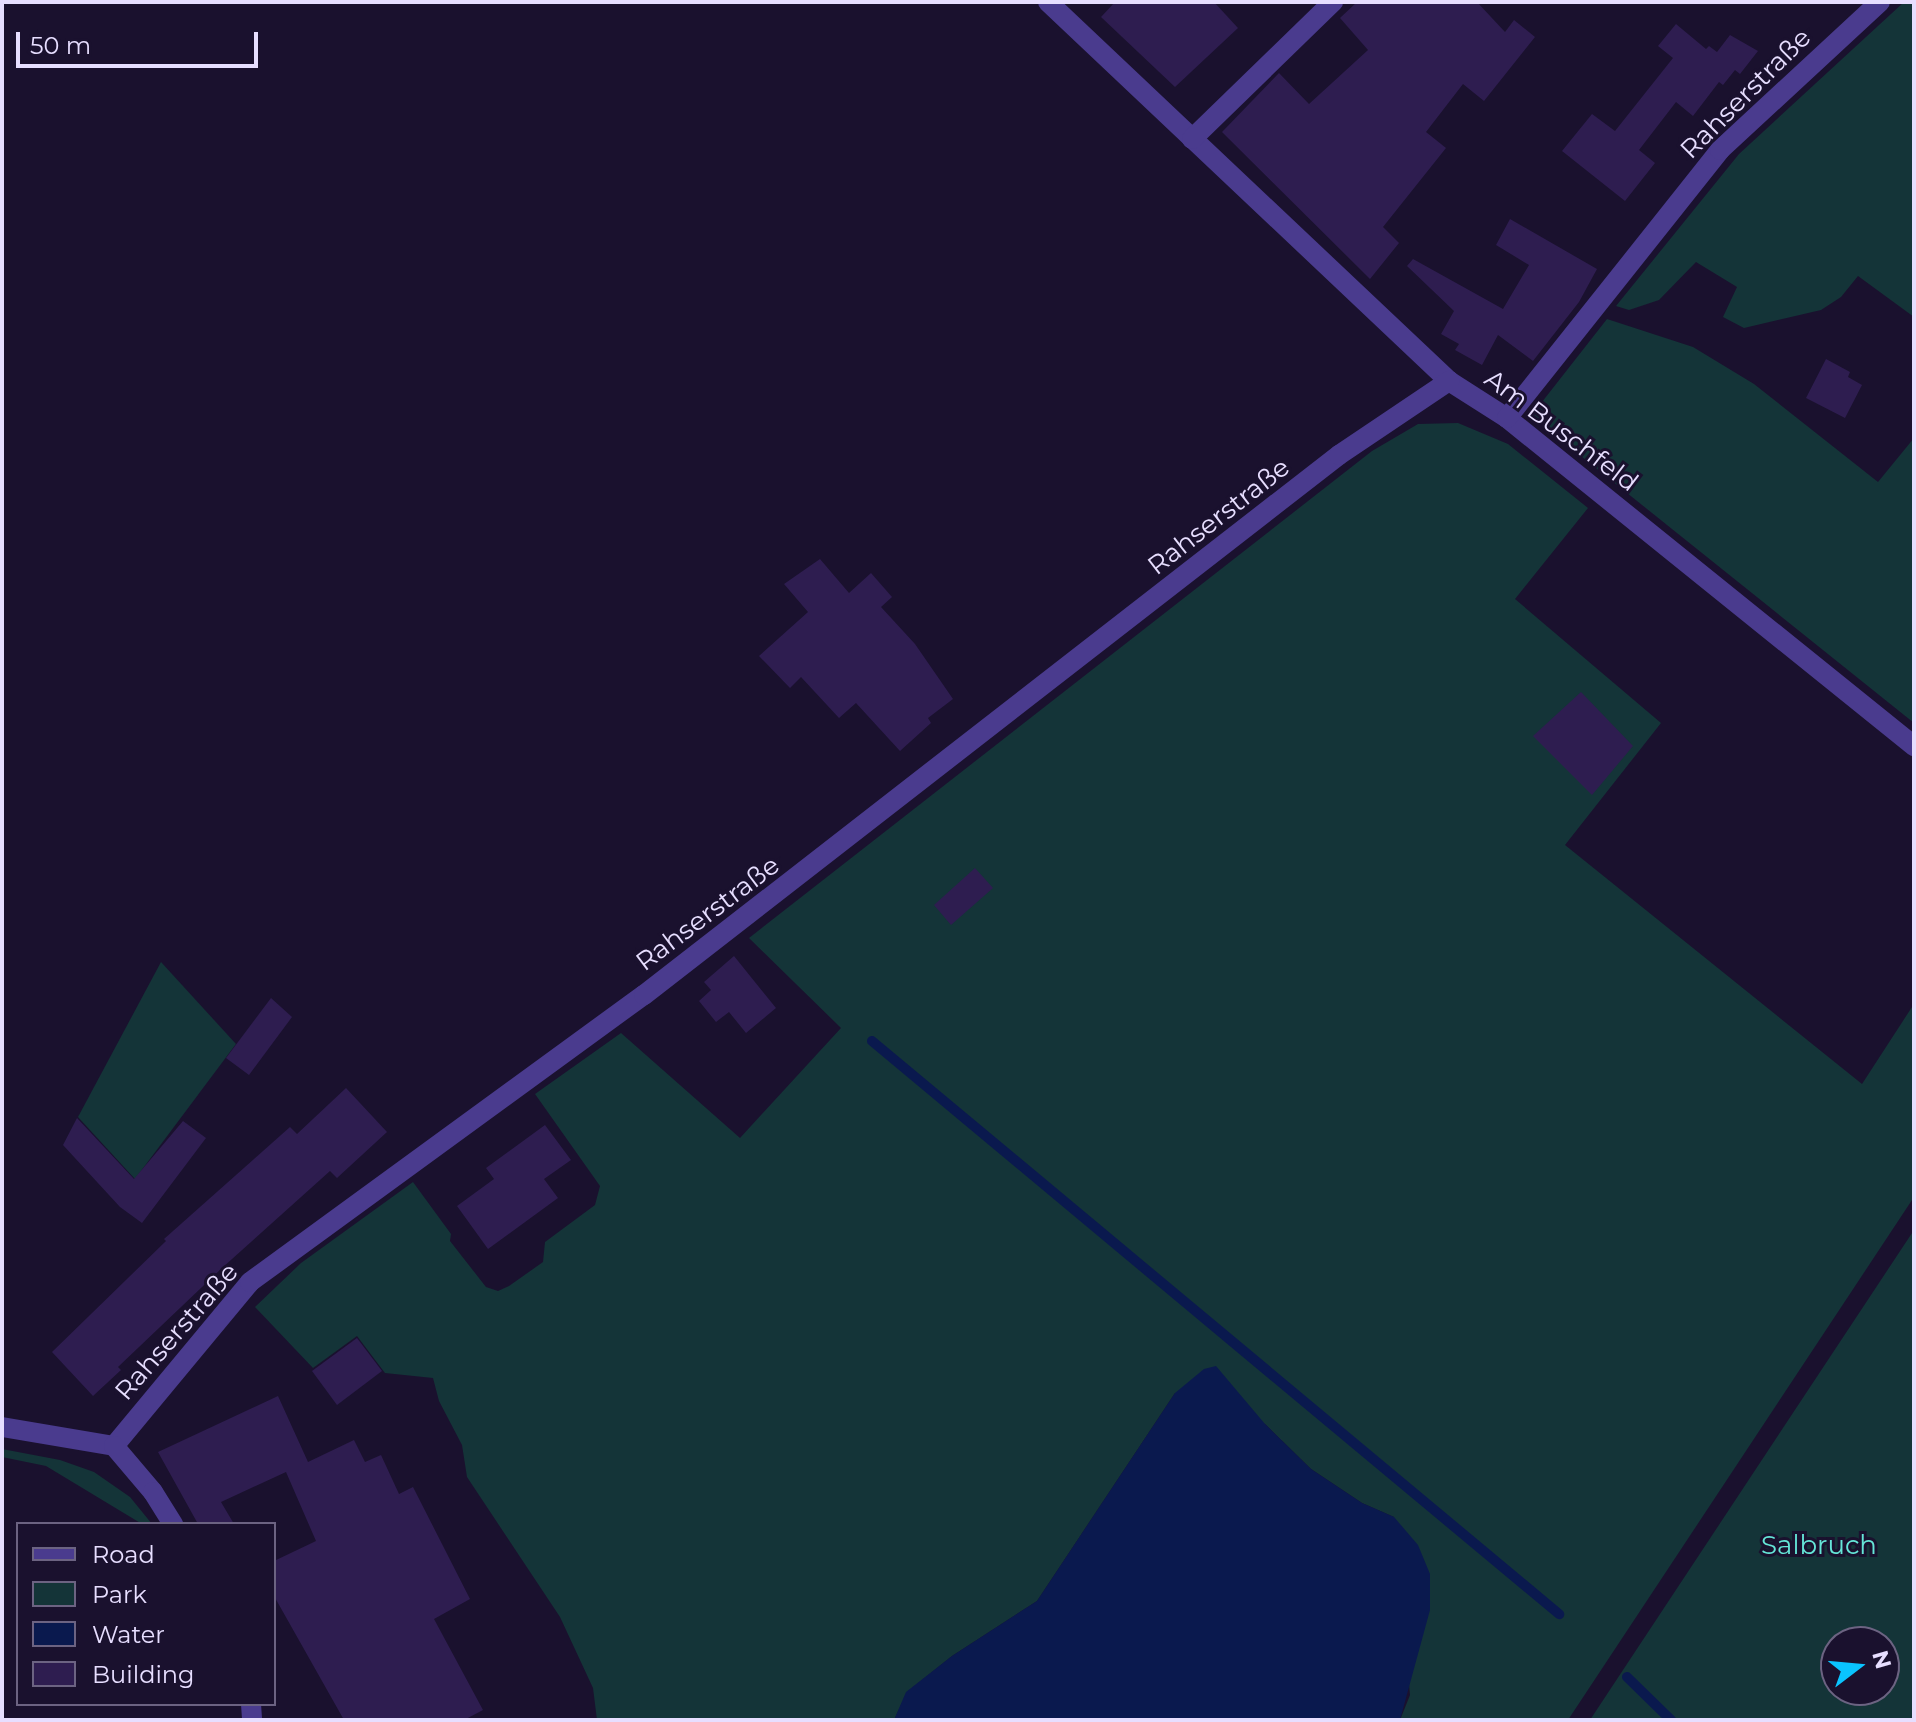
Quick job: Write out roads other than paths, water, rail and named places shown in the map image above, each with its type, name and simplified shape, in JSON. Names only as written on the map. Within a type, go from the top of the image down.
[{"type":"street","name":"Am Buschfeld","points":[[1048,2],[1449,381],[1507,418],[1914,746]]},
{"type":"street","points":[[1192,139],[1333,2]]},
{"type":"street","name":"Rahserstraße","points":[[1507,418],[1720,150],[1880,2]]},
{"type":"street","name":"Rahserstraße","points":[[114,1446],[250,1282],[644,995],[1339,455],[1449,381]]},
{"type":"street","points":[[2,1427],[114,1446],[153,1492],[172,1522]]},
{"type":"water","points":[[1216,1366],[1265,1424],[1311,1469],[1362,1503],[1394,1517],[1418,1545],[1430,1574],[1430,1610],[1400,1720],[894,1720],[906,1692],[952,1656],[1037,1601],[1175,1393],[1204,1369]]},
{"type":"waterway","points":[[872,1041],[1559,1614]]},
{"type":"waterway","points":[[1627,1677],[1671,1720]]},
{"type":"park label","name":"Salbruch","points":[[1819,1546]]}]
